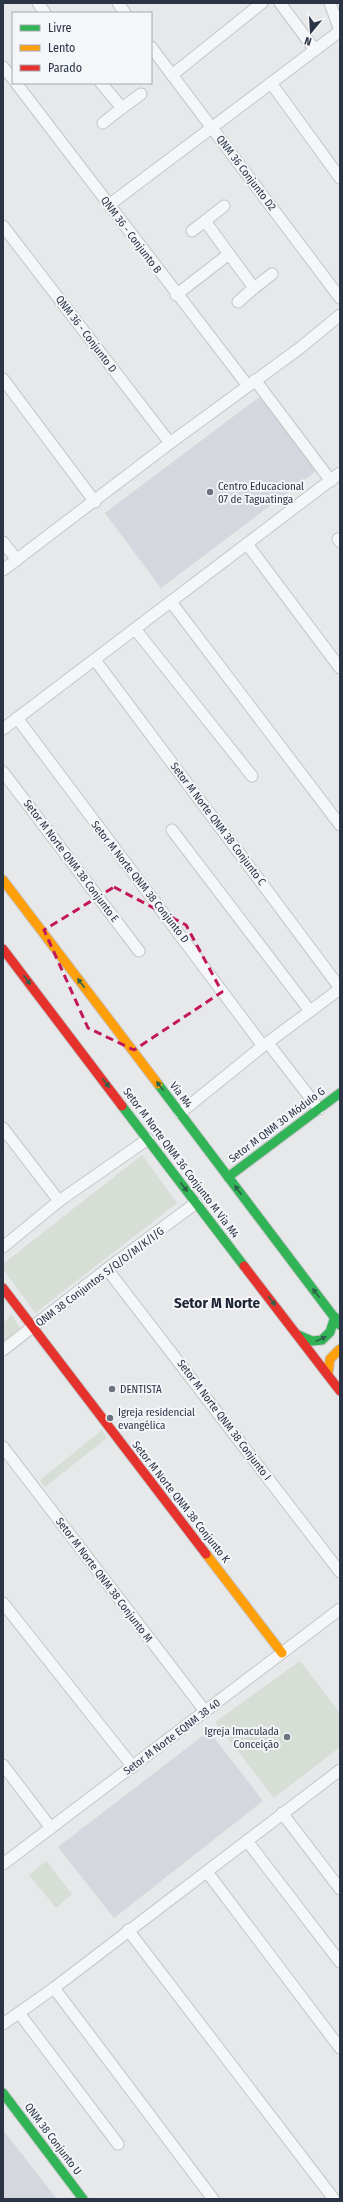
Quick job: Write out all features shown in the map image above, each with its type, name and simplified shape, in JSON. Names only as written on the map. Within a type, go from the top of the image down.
[{"type":"main road","name":"Via M4","points":[[3,880],[337,1321]]},
{"type":"main road","name":"Setor M Norte QNM 36 Conjunto M Via M4","points":[[3,949],[340,1391]]},
{"type":"main road","name":"Setor M QNM 30 Módulo G","points":[[228,1177],[340,1093]]},
{"type":"main road","name":"Setor M Norte QNM 38 Conjunto K","points":[[3,1288],[32,1328],[282,1653]]},
{"type":"main road","points":[[296,1334],[313,1343],[321,1341],[329,1336],[337,1321]]},
{"type":"main road","points":[[328,1374],[330,1359],[340,1349]]},
{"type":"main road","name":"QNM 38 Conjunto U","points":[[3,2093],[83,2199]]},
{"type":"street","points":[[38,3],[44,12]]},
{"type":"street","points":[[118,3],[125,12]]},
{"type":"street","points":[[172,75],[262,3]]},
{"type":"street","points":[[280,3],[315,50]]},
{"type":"street","points":[[109,205],[211,126],[271,84],[340,31],[330,3]]},
{"type":"street","name":"QNM 36 Conjunto D2","points":[[152,48],[340,298]]},
{"type":"street","points":[[3,67],[12,78]]},
{"type":"street","name":"QNM 36 - Conjunto B","points":[[17,84],[176,295],[251,383],[330,481]]},
{"type":"street","points":[[102,84],[122,108]]},
{"type":"street","points":[[271,84],[340,178]]},
{"type":"street","points":[[103,123],[141,94]]},
{"type":"street","points":[[192,231],[224,206]]},
{"type":"street","points":[[205,221],[254,288]]},
{"type":"street","name":"QNM 36 - Conjunto D","points":[[3,226],[170,443]]},
{"type":"street","points":[[176,295],[229,254]]},
{"type":"street","points":[[238,302],[272,274]]},
{"type":"street","points":[[3,570],[95,502],[170,443],[340,315]]},
{"type":"street","points":[[3,379],[95,502]]},
{"type":"street","points":[[3,729],[340,473]]},
{"type":"street","points":[[3,542],[17,560]]},
{"type":"street","points":[[247,544],[340,668]]},
{"type":"street","points":[[171,602],[340,825]]},
{"type":"street","points":[[135,629],[252,776]]},
{"type":"street","name":"Setor M Norte QNM 38 Conjunto C","points":[[95,660],[340,989]]},
{"type":"street","name":"Setor M Norte QNM 38 Conjunto D","points":[[17,718],[265,1044],[319,1109]]},
{"type":"street","name":"Setor M Norte QNM 38 Conjunto E","points":[[3,772],[139,950]]},
{"type":"street","points":[[172,830],[310,1011]]},
{"type":"street","points":[[180,1113],[265,1044],[340,989]]},
{"type":"street","points":[[3,1128],[60,1201]]},
{"type":"street","points":[[3,1247],[60,1201],[148,1139]]},
{"type":"street","name":"QNM 38 Conjuntos S/Q/O/M/K/I/G","points":[[3,1350],[196,1203]]},
{"type":"street","name":"Setor M Norte QNM 38 Conjunto I","points":[[108,1269],[340,1572]]},
{"type":"street","name":"Setor M Norte QNM 38 Conjunto M","points":[[3,1448],[205,1712]]},
{"type":"street","points":[[3,1603],[133,1766]]},
{"type":"street","name":"Setor M Norte EQNM 38 40","points":[[3,1864],[282,1653],[339,1613]]},
{"type":"street","points":[[3,1765],[51,1828]]},
{"type":"street","points":[[3,2024],[54,1988],[128,1930],[207,1872],[340,1770]]},
{"type":"street","points":[[282,1813],[340,1889]]},
{"type":"street","points":[[247,1840],[340,1962]]},
{"type":"street","points":[[207,1872],[340,2048]]},
{"type":"street","points":[[128,1930],[334,2199]]},
{"type":"street","points":[[54,1988],[213,2199]]},
{"type":"street","points":[[19,2013],[118,2144]]},
{"type":"highlighted area","points":[[114,887],[186,925],[222,992],[134,1050],[88,1028],[44,930]]},
{"type":"shaded area","name":"Centro Educacional 07 de Taguatinga","points":[[262,395],[316,471],[161,588],[105,513]]},
{"type":"shaded area","points":[[142,1155],[177,1203],[35,1313],[3,1269],[3,1264]]},
{"type":"shaded area","points":[[12,1315],[21,1329],[3,1343],[3,1323]]},
{"type":"shaded area","points":[[102,1430],[107,1438],[45,1487],[40,1480]]},
{"type":"shaded area","points":[[300,1661],[340,1713],[340,1747],[274,1798],[215,1722]]},
{"type":"shaded area","points":[[209,1731],[263,1801],[114,1918],[58,1847]]},
{"type":"shaded area","points":[[46,1861],[72,1894],[56,1908],[29,1875]]},
{"type":"shaded area","points":[[3,2130],[57,2199],[3,2199]]},
{"type":"traffic: fast","points":[[158,1084],[340,1325]]},
{"type":"traffic: fast","points":[[228,1177],[340,1093]]},
{"type":"traffic: fast","points":[[122,1106],[244,1266]]},
{"type":"traffic: fast","points":[[298,1335],[312,1341],[322,1340],[330,1332],[335,1317]]},
{"type":"traffic: fast","points":[[3,2093],[83,2199]]},
{"type":"traffic: slow","points":[[3,880],[158,1084]]},
{"type":"traffic: slow","points":[[328,1374],[330,1359],[340,1349]]},
{"type":"traffic: slow","points":[[206,1554],[282,1653]]},
{"type":"traffic: jam","points":[[3,949],[122,1106]]},
{"type":"traffic: jam","points":[[244,1266],[340,1391]]},
{"type":"traffic: jam","points":[[3,1288],[206,1554]]},
{"type":"place","name":"Centro Educacional 07 de Taguatinga","points":[[210,492]]},
{"type":"place","name":"DENTISTA","points":[[112,1389]]},
{"type":"place","name":"Igreja residencial evangélica","points":[[110,1418]]},
{"type":"place","name":"Igreja Imaculada Conceição","points":[[287,1737]]},
{"type":"district","name":"Setor M Norte","points":[[217,1303]]}]
